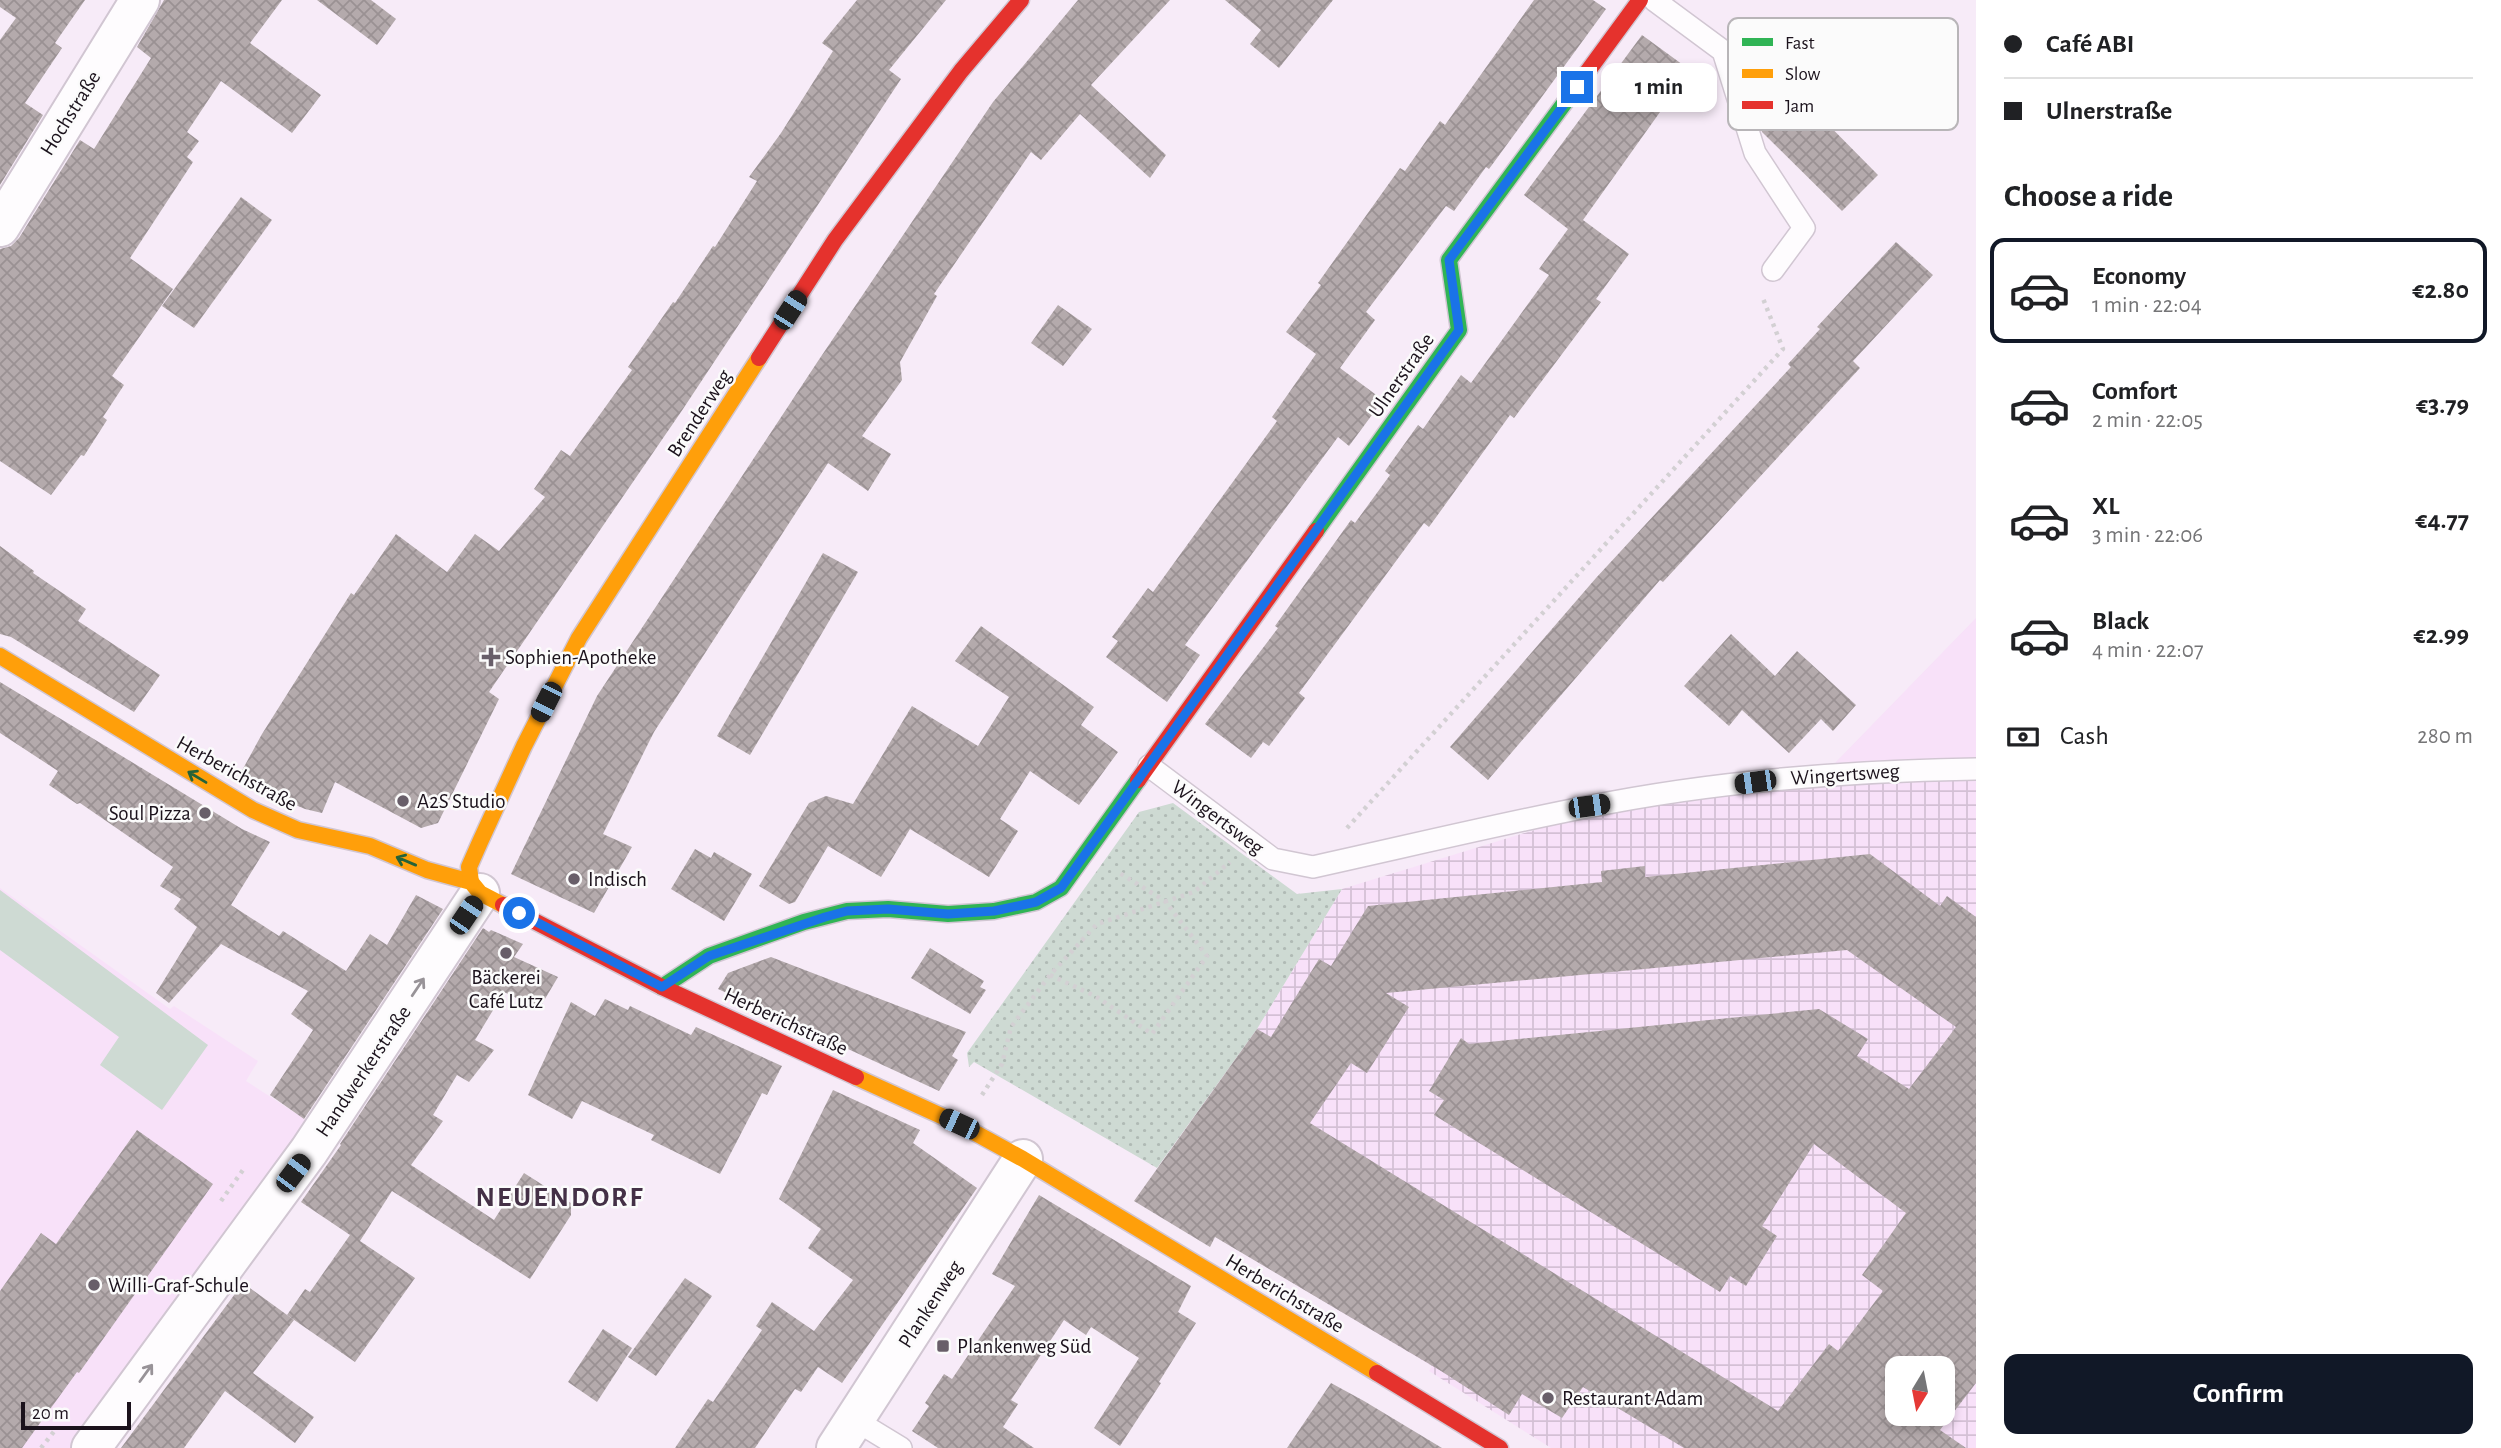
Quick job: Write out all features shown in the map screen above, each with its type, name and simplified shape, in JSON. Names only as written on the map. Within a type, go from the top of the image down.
[{"type":"street","name":"Hochstraße","points":[[0,227],[140,0]]},
{"type":"street","name":"Brenderweg","points":[[476,888],[469,867],[524,746],[579,638],[835,240],[961,71],[1021,0]]},
{"type":"street","name":"Ulnerstraße","points":[[1149,766],[1459,330],[1449,260],[1640,0]]},
{"type":"street","name":"Herberichstraße","points":[[0,656],[253,810],[298,830],[370,846],[476,888],[662,987],[963,1125],[1024,1159],[1500,1448]]},
{"type":"street","name":"Wingertsweg","points":[[662,987],[709,956],[804,922],[847,911],[888,909],[948,914],[994,911],[1036,902],[1061,888],[1149,766]]},
{"type":"street","name":"Handwerkerstraße","points":[[91,1448],[309,1152],[476,888]]},
{"type":"street","name":"Plankenweg","points":[[846,1434],[1024,1159]]},
{"type":"lane","points":[[1654,0],[1723,51],[1728,67]]},
{"type":"lane","points":[[1748,130],[1755,153],[1804,228],[1773,270]]},
{"type":"lane","name":"Wingertsweg","points":[[1149,766],[1273,859],[1313,867],[1589,806],[1661,795],[1782,778],[1877,771],[1976,769]]},
{"type":"lane","points":[[846,1434],[901,1448]]},
{"type":"path","points":[[1313,867],[1783,349],[1761,292],[1773,270]]},
{"type":"path","points":[[963,1125],[1002,1064],[1011,1027],[1050,975],[1097,924],[1194,892],[1252,843]]},
{"type":"path","points":[[1050,975],[1095,996],[1152,1034],[1207,956],[1165,901],[1118,872],[1082,857]]},
{"type":"shaded area","points":[[1976,618],[1976,761],[1834,764]]},
{"type":"shaded area","points":[[1976,778],[1976,1448],[1551,1448],[1429,1371],[1432,1366],[1141,1192],[1257,1029],[1342,889],[1590,813],[1781,787],[1876,779]]},
{"type":"shaded area","points":[[1173,803],[1297,894],[1342,889],[1257,1029],[1157,1168],[974,1062],[969,1067],[967,1053],[1139,812]]},
{"type":"shaded area","name":"Willi-Graf-Schule","points":[[0,888],[170,1009],[174,1006],[258,1061],[246,1081],[308,1121],[70,1448],[0,1448]]},
{"type":"shaded area","points":[[0,890],[208,1045],[162,1110],[100,1065],[119,1037],[0,950]]},
{"type":"building","points":[[0,0],[85,0],[55,43],[62,48],[25,103],[43,115],[0,185],[0,40],[16,18],[0,7]]},
{"type":"building","points":[[164,0],[282,0],[250,43],[321,95],[292,133],[221,81],[187,132],[199,141],[187,157],[193,162],[130,258],[173,289],[112,376],[124,385],[103,417],[107,420],[84,456],[81,455],[51,495],[0,461],[0,249],[11,246],[19,238],[80,140],[94,149],[151,58],[137,47]]},
{"type":"building","points":[[317,0],[371,0],[396,19],[377,45]]},
{"type":"building","points":[[857,0],[946,0],[889,70],[901,79],[683,409],[489,692],[499,699],[438,823],[421,828],[335,782],[322,813],[305,809],[263,791],[239,776],[262,734],[351,593],[354,595],[396,534],[447,572],[475,534],[499,551],[545,497],[534,489],[561,450],[570,456],[632,370],[628,367],[673,302],[675,303],[713,246],[715,247],[757,181],[749,177],[781,133],[833,51],[822,43]]},
{"type":"building","points":[[1078,0],[1170,0],[1091,85],[1166,155],[1150,178],[1080,114],[1041,160],[1031,152],[934,294],[937,296],[900,362],[902,380],[862,436],[891,454],[868,491],[828,463],[654,732],[603,834],[632,847],[594,913],[511,874],[597,696],[993,102]]},
{"type":"building","points":[[1225,0],[1333,0],[1279,68],[1250,44],[1261,30]]},
{"type":"building","points":[[1534,0],[1593,0],[1606,9],[1489,169],[1486,167],[1454,211],[1446,206],[1366,312],[1375,320],[1340,368],[1383,400],[1349,446],[1338,437],[1185,645],[1200,655],[1167,702],[1106,657],[1118,641],[1112,637],[1148,588],[1153,592],[1277,421],[1272,417],[1316,354],[1286,332],[1321,285],[1318,283],[1400,168],[1405,171],[1440,121],[1445,125]]},
{"type":"building","points":[[1642,35],[1690,70],[1583,220],[1629,254],[1596,299],[1601,302],[1514,418],[1510,415],[1429,527],[1424,523],[1299,693],[1305,698],[1269,746],[1263,742],[1251,758],[1205,724],[1278,628],[1275,626],[1351,520],[1355,523],[1390,475],[1385,471],[1418,425],[1423,429],[1461,375],[1471,383],[1549,275],[1539,269],[1568,229],[1524,195]]},
{"type":"building","points":[[1834,130],[1878,175],[1842,211],[1762,132]]},
{"type":"building","points":[[241,197],[272,220],[194,328],[162,306]]},
{"type":"building","points":[[1896,242],[1933,275],[1853,361],[1860,368],[1663,582],[1660,580],[1488,780],[1450,747],[1596,578],[1791,367],[1788,364],[1820,329],[1817,327]]},
{"type":"building","points":[[1058,305],[1092,329],[1063,366],[1031,343]]},
{"type":"building","points":[[0,546],[34,571],[33,573],[86,609],[78,621],[160,675],[134,712],[11,637],[0,634]]},
{"type":"building","points":[[823,553],[858,572],[750,755],[717,736]]},
{"type":"building","points":[[981,626],[1094,707],[1081,725],[1118,752],[1079,805],[1030,771],[1000,819],[1018,831],[989,877],[910,829],[881,877],[828,846],[795,902],[789,904],[759,886],[809,803],[826,796],[853,804],[912,706],[978,746],[1009,697],[955,661]]},
{"type":"building","points":[[1731,634],[1775,676],[1797,651],[1856,705],[1833,731],[1821,719],[1789,753],[1742,710],[1729,726],[1684,686]]},
{"type":"building","points":[[0,682],[242,829],[270,842],[231,905],[279,936],[283,931],[346,971],[370,934],[387,945],[416,895],[443,909],[304,1119],[270,1095],[313,1030],[291,1014],[308,991],[221,944],[169,1003],[156,993],[197,927],[174,909],[181,899],[160,886],[173,867],[49,785],[58,771],[0,733]]},
{"type":"building","points":[[695,849],[711,858],[714,852],[752,874],[724,921],[671,889]]},
{"type":"building","points":[[1870,854],[1940,906],[1947,896],[1976,917],[1976,1383],[1955,1410],[1955,1356],[1885,1356],[1885,1426],[1943,1426],[1940,1430],[1966,1448],[1684,1448],[1583,1387],[1562,1418],[1522,1394],[1509,1415],[1441,1371],[1215,1237],[1210,1247],[1134,1201],[1257,1029],[1271,1037],[1319,959],[1331,966],[1368,906],[1602,882],[1601,871],[1645,866],[1645,877]],"holes":[[[1847,950],[1956,1027],[1909,1089],[1857,1056],[1868,1039],[1819,1009],[1469,1044],[1461,1038],[1429,1091],[1444,1100],[1434,1115],[1720,1292],[1730,1276],[1746,1286],[1777,1236],[1762,1226],[1814,1144],[1906,1213],[1862,1275],[1883,1291],[1838,1351],[1829,1344],[1778,1411],[1310,1123],[1351,1063],[1367,1073],[1409,1007],[1386,993]]]},
{"type":"building","points":[[483,928],[523,944],[514,957],[558,977],[539,1009],[504,992],[475,1040],[494,1050],[469,1082],[457,1075],[433,1115],[443,1121],[411,1165],[494,1220],[524,1173],[571,1203],[571,1215],[530,1279],[392,1191],[360,1241],[415,1278],[355,1362],[287,1315],[305,1289],[310,1292],[350,1235],[301,1202]]},
{"type":"building","points":[[930,948],[984,981],[980,987],[986,990],[970,1014],[911,978]]},
{"type":"building","points":[[771,957],[966,1032],[952,1056],[958,1060],[939,1091],[718,989],[728,973]]},
{"type":"building","points":[[605,999],[628,1010],[630,1006],[691,1035],[696,1027],[782,1066],[767,1095],[762,1093],[720,1174],[651,1140],[654,1135],[582,1101],[572,1119],[528,1095],[571,1002],[595,1016]]},
{"type":"building","points":[[833,1090],[920,1130],[913,1143],[977,1188],[842,1383],[818,1367],[801,1392],[795,1389],[755,1448],[675,1448],[708,1399],[713,1402],[762,1330],[756,1326],[772,1302],[814,1331],[853,1280],[808,1248],[821,1229],[779,1199]]},
{"type":"building","points":[[137,1130],[213,1184],[79,1373],[77,1372],[22,1448],[0,1448],[0,1291],[41,1233],[56,1244]]},
{"type":"building","points":[[1039,1195],[1191,1286],[1178,1312],[1196,1323],[1120,1446],[1094,1428],[1139,1358],[1091,1327],[1086,1335],[1064,1320],[1011,1400],[1018,1404],[1003,1427],[1034,1448],[938,1448],[912,1431],[929,1406],[925,1403],[944,1374],[952,1379],[1015,1286],[992,1274]]},
{"type":"building","points":[[685,1278],[712,1296],[656,1376],[628,1357]]},
{"type":"building","points":[[243,1283],[294,1320],[253,1373],[314,1417],[295,1443],[225,1391],[184,1448],[121,1448]]},
{"type":"building","points":[[603,1329],[632,1348],[597,1402],[568,1382]]},
{"type":"building","points":[[1331,1383],[1364,1401],[1442,1448],[1287,1448]]},
{"type":"traffic: fast","points":[[1316,531],[1459,330],[1449,260],[1577,86]]},
{"type":"traffic: fast","points":[[662,987],[709,956],[804,922],[847,911],[888,909],[948,914],[994,911],[1036,902],[1061,888],[1138,780]]},
{"type":"traffic: slow","points":[[471,882],[469,867],[480,842],[524,746],[579,638],[759,358]]},
{"type":"traffic: slow","points":[[0,656],[253,810],[298,830],[370,846],[427,870],[471,882],[480,893],[503,905]]},
{"type":"traffic: slow","points":[[856,1077],[959,1124],[1023,1159],[1377,1373]]},
{"type":"traffic: jam","points":[[759,358],[835,240],[961,71],[1021,0]]},
{"type":"traffic: jam","points":[[1577,86],[1640,0]]},
{"type":"traffic: jam","points":[[1138,780],[1316,531]]},
{"type":"traffic: jam","points":[[503,905],[662,987],[856,1077]]},
{"type":"traffic: jam","points":[[1377,1373],[1500,1448]]},
{"type":"place","name":"Sophien-Apotheke","points":[[491,657]]},
{"type":"place","name":"A2S Studio","points":[[403,801]]},
{"type":"place","name":"Soul Pizza","points":[[205,813]]},
{"type":"place","name":"Indisch","points":[[574,879]]},
{"type":"place","name":"Bäckerei Café Lutz","points":[[506,953]]},
{"type":"place","name":"Willi-Graf-Schule","points":[[94,1285]]},
{"type":"place","name":"Plankenweg Süd","points":[[943,1346]]},
{"type":"place","name":"Restaurant Adam","points":[[1548,1398]]},
{"type":"district","name":"NEUENDORF","points":[[560,1196]]},
{"type":"route","points":[[519,913],[662,987],[709,956],[804,922],[847,911],[888,909],[948,914],[994,911],[1036,902],[1061,888],[1459,330],[1449,260],[1577,87]]}]
